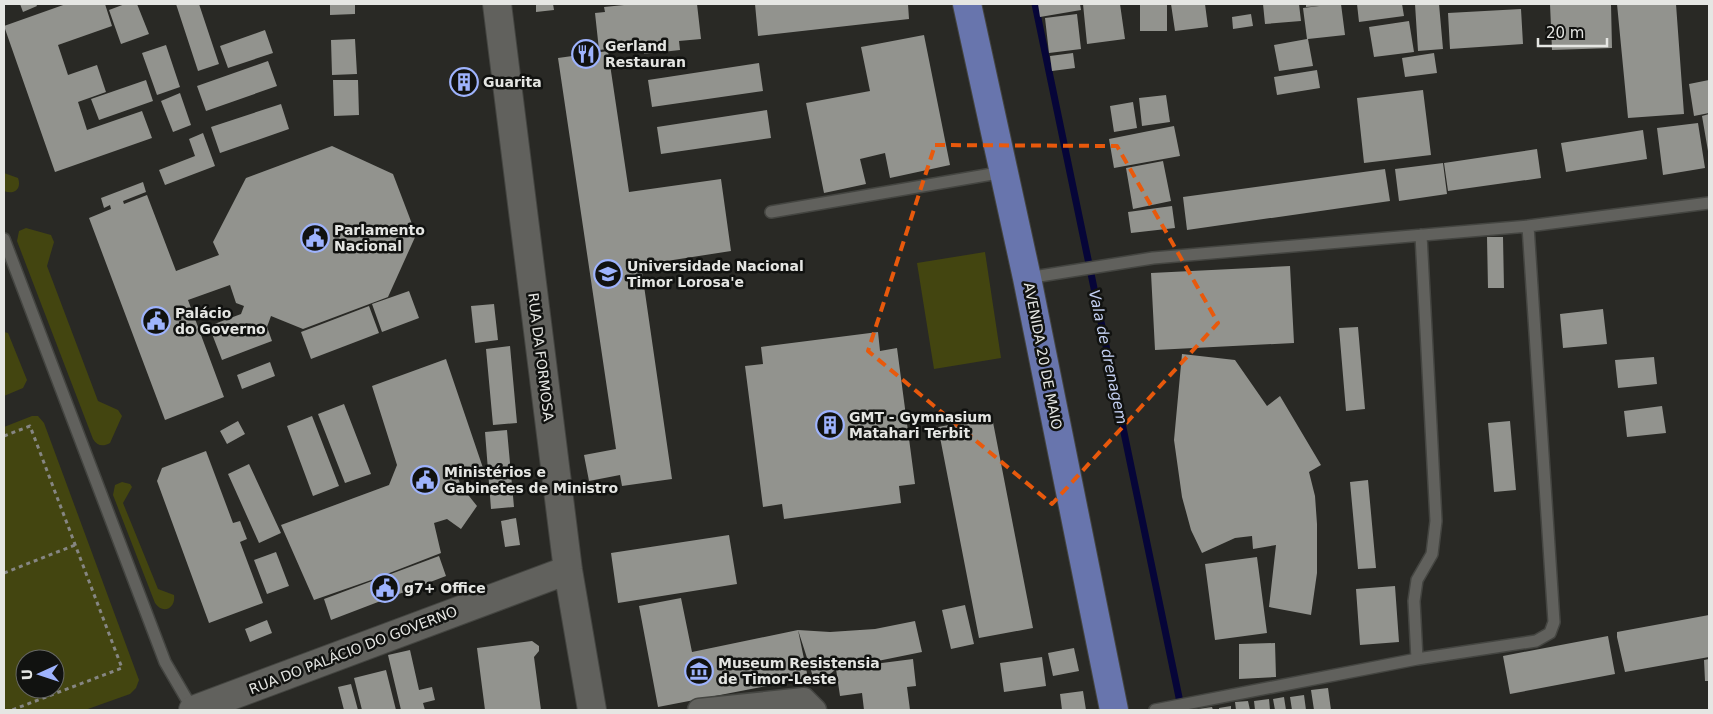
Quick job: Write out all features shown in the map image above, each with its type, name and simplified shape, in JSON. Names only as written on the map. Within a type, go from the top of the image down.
[{"type":"main road","name":"AVENIDA 20 DE MAIO","points":[[967,4],[1027,278],[1114,710]]},
{"type":"street","name":"RUA DA FORMOSA","points":[[497,4],[568,570],[592,710]]},
{"type":"street","name":"RUA DO PALÁCIO DO GOVERNO","points":[[193,710],[568,570]]},
{"type":"street","points":[[699,710],[804,699],[815,710]]},
{"type":"lane","points":[[771,212],[1004,172]]},
{"type":"lane","points":[[1027,278],[1154,258],[1528,226],[1709,203]]},
{"type":"lane","points":[[1155,710],[1417,659],[1536,641],[1550,633],[1554,622],[1528,226]]},
{"type":"lane","points":[[1417,659],[1414,601],[1417,580],[1432,554],[1436,521],[1421,235]]},
{"type":"lane","points":[[4,239],[165,662],[193,710]]},
{"type":"path","points":[[4,436],[30,426],[122,668],[12,710]]},
{"type":"path","points":[[4,573],[75,545]]},
{"type":"highlighted area","points":[[935,145],[1117,146],[1218,323],[1052,504],[868,351]]},
{"type":"shaded area","points":[[4,173],[18,178],[19,185],[14,192],[4,191]]},
{"type":"shaded area","points":[[26,228],[51,235],[54,242],[47,266],[98,401],[118,410],[122,416],[110,443],[98,444],[93,439],[17,241],[19,231]]},
{"type":"shaded area","points":[[985,252],[1001,358],[934,369],[917,263]]},
{"type":"shaded area","points":[[4,332],[8,333],[27,380],[23,388],[4,396]]},
{"type":"shaded area","points":[[32,416],[38,416],[44,423],[139,680],[136,688],[130,694],[85,710],[4,710],[4,427]]},
{"type":"shaded area","points":[[122,482],[130,484],[132,487],[123,503],[158,589],[174,595],[173,603],[168,608],[162,609],[155,603],[113,495],[115,485]]},
{"type":"building","points":[[20,4],[36,4],[37,6],[23,12]]},
{"type":"building","points":[[66,4],[105,4],[112,26],[58,45],[68,75],[97,65],[106,92],[78,102],[87,130],[142,111],[152,138],[55,172],[4,26]]},
{"type":"building","points":[[125,4],[137,4],[149,34],[121,44],[109,10]]},
{"type":"building","points":[[176,4],[199,4],[219,64],[198,71]]},
{"type":"building","points":[[330,4],[355,4],[355,14],[330,15]]},
{"type":"building","points":[[536,4],[553,4],[554,10],[536,12]]},
{"type":"building","points":[[634,4],[697,4],[701,39],[679,41],[680,50],[644,54],[643,45],[599,50],[595,13],[605,12],[604,7]]},
{"type":"building","points":[[755,4],[908,4],[909,19],[758,36]]},
{"type":"building","points":[[1038,4],[1080,4],[1081,10],[1040,17]]},
{"type":"building","points":[[1083,4],[1120,4],[1125,39],[1087,44]]},
{"type":"building","points":[[1140,4],[1167,4],[1167,31],[1140,31]]},
{"type":"building","points":[[1171,4],[1205,4],[1208,27],[1175,31]]},
{"type":"building","points":[[1263,4],[1299,4],[1301,21],[1265,24]]},
{"type":"building","points":[[1306,4],[1341,4],[1345,35],[1308,39],[1313,66],[1279,71],[1274,45],[1307,39],[1303,8],[1319,6],[1306,7]]},
{"type":"building","points":[[1357,4],[1402,4],[1404,16],[1359,22]]},
{"type":"building","points":[[1415,4],[1439,4],[1443,49],[1418,51]]},
{"type":"building","points":[[1550,4],[1611,4],[1612,48],[1552,50]]},
{"type":"building","points":[[1617,4],[1676,4],[1684,114],[1628,118]]},
{"type":"building","points":[[1521,9],[1523,44],[1450,49],[1448,13]]},
{"type":"building","points":[[1077,14],[1081,49],[1049,53],[1045,18]]},
{"type":"building","points":[[1251,14],[1253,26],[1233,29],[1232,17]]},
{"type":"building","points":[[1409,21],[1414,52],[1374,57],[1369,27]]},
{"type":"building","points":[[265,30],[273,53],[228,68],[220,46]]},
{"type":"building","points":[[924,35],[950,165],[890,178],[885,153],[860,159],[866,184],[824,193],[806,103],[870,91],[861,47]]},
{"type":"building","points":[[355,39],[357,74],[332,75],[331,40]]},
{"type":"building","points":[[166,45],[180,87],[157,95],[142,53]]},
{"type":"building","points":[[608,51],[629,192],[721,179],[731,251],[641,265],[672,479],[622,486],[620,475],[589,481],[584,455],[616,449],[558,58]]},
{"type":"building","points":[[1073,53],[1075,68],[1052,71],[1050,56]]},
{"type":"building","points":[[1434,53],[1437,73],[1405,77],[1402,58]]},
{"type":"building","points":[[268,61],[277,86],[206,111],[197,86]]},
{"type":"building","points":[[759,63],[763,91],[652,107],[648,80]]},
{"type":"building","points":[[1317,70],[1320,88],[1277,95],[1274,77]]},
{"type":"building","name":"Guarita","points":[[471,73],[473,89],[456,91],[455,75]]},
{"type":"building","points":[[146,80],[153,101],[99,120],[91,99]]},
{"type":"building","points":[[333,80],[358,80],[359,115],[334,116]]},
{"type":"building","points":[[1709,80],[1709,113],[1694,116],[1689,84]]},
{"type":"building","points":[[1423,90],[1431,155],[1364,163],[1357,98]]},
{"type":"building","points":[[180,93],[191,125],[173,132],[161,101]]},
{"type":"building","points":[[1166,95],[1170,122],[1142,126],[1139,98]]},
{"type":"building","points":[[1133,102],[1137,128],[1114,132],[1110,106]]},
{"type":"building","points":[[281,104],[289,129],[220,153],[211,127]]},
{"type":"building","points":[[767,110],[771,138],[661,154],[657,127]]},
{"type":"building","points":[[1709,114],[1709,151],[1708,151],[1702,116]]},
{"type":"building","points":[[1698,123],[1705,168],[1663,175],[1657,128]]},
{"type":"building","points":[[1174,126],[1180,156],[1114,168],[1109,139]]},
{"type":"building","points":[[1643,130],[1647,159],[1566,172],[1561,143]]},
{"type":"building","points":[[203,133],[215,166],[165,185],[159,170],[195,156],[189,139]]},
{"type":"building","name":"Parlamento Nacional","points":[[332,146],[393,174],[409,216],[416,235],[388,297],[303,329],[271,316],[267,327],[272,341],[222,360],[209,326],[241,314],[244,306],[236,303],[230,285],[188,300],[224,397],[165,420],[89,218],[111,209],[110,205],[104,208],[101,198],[143,182],[146,192],[123,201],[124,204],[147,195],[176,271],[219,255],[213,242],[246,178]]},
{"type":"building","points":[[1537,149],[1541,178],[1448,191],[1444,163]]},
{"type":"building","points":[[1163,161],[1171,201],[1133,209],[1126,168]]},
{"type":"building","points":[[1443,163],[1447,194],[1399,201],[1395,169]]},
{"type":"building","points":[[1385,169],[1390,201],[1187,230],[1183,197]]},
{"type":"building","points":[[1172,206],[1175,228],[1131,233],[1128,212]]},
{"type":"building","points":[[1487,237],[1503,237],[1504,288],[1488,288]]},
{"type":"building","points":[[1290,266],[1294,343],[1155,350],[1151,273]]},
{"type":"building","points":[[409,291],[419,318],[382,332],[372,304]]},
{"type":"building","points":[[494,304],[498,340],[475,343],[471,306]]},
{"type":"building","points":[[369,306],[379,333],[311,359],[301,332]]},
{"type":"building","points":[[1603,309],[1607,344],[1563,348],[1560,314]]},
{"type":"building","points":[[1358,327],[1365,409],[1346,411],[1339,328]]},
{"type":"building","name":"GMT - Gymnasium Matahari Terbit","points":[[878,332],[880,351],[897,348],[915,484],[899,486],[901,503],[784,519],[782,504],[763,507],[745,366],[763,364],[761,347]]},
{"type":"building","points":[[510,346],[517,423],[493,425],[486,349]]},
{"type":"building","points":[[1182,354],[1235,360],[1267,406],[1280,396],[1321,465],[1309,472],[1315,496],[1317,524],[1317,573],[1311,615],[1269,607],[1276,545],[1253,549],[1252,536],[1235,538],[1202,553],[1191,530],[1182,497],[1174,440]]},
{"type":"building","points":[[1654,357],[1657,384],[1618,388],[1615,360]]},
{"type":"building","name":"Ministérios e Gabinetes de Ministro","points":[[446,359],[483,468],[457,475],[461,486],[477,506],[461,529],[447,519],[434,523],[441,553],[314,600],[281,525],[389,485],[397,465],[372,386]]},
{"type":"building","points":[[270,362],[275,376],[242,389],[237,375]]},
{"type":"building","points":[[344,404],[371,474],[345,483],[318,414]]},
{"type":"building","points":[[1662,406],[1666,433],[1627,437],[1624,411]]},
{"type":"building","points":[[312,416],[339,486],[313,496],[287,426]]},
{"type":"building","points":[[992,417],[1033,628],[979,638],[938,427]]},
{"type":"building","points":[[238,421],[245,434],[227,444],[220,431]]},
{"type":"building","points":[[1510,421],[1516,490],[1494,492],[1488,423]]},
{"type":"building","points":[[507,430],[514,507],[491,509],[485,432]]},
{"type":"building","points":[[206,451],[233,523],[240,521],[247,539],[240,542],[263,603],[209,623],[157,481],[162,468]]},
{"type":"building","points":[[249,464],[281,533],[259,543],[228,474]]},
{"type":"building","points":[[1368,480],[1376,568],[1358,569],[1350,482]]},
{"type":"building","points":[[516,518],[520,545],[505,547],[501,521]]},
{"type":"building","points":[[729,535],[737,584],[618,603],[611,553]]},
{"type":"building","points":[[276,552],[289,586],[267,594],[254,560]]},
{"type":"building","name":"g7+ Office","points":[[439,556],[446,576],[331,620],[324,599]]},
{"type":"building","points":[[1257,557],[1267,633],[1215,640],[1205,564]]},
{"type":"building","points":[[1395,586],[1399,642],[1360,645],[1356,589]]},
{"type":"building","points":[[681,598],[692,652],[798,630],[808,678],[658,707],[639,606]]},
{"type":"building","points":[[965,605],[974,644],[951,649],[942,610]]},
{"type":"building","points":[[1709,615],[1709,657],[1625,672],[1617,632]]},
{"type":"building","points":[[267,620],[272,633],[250,642],[245,629]]},
{"type":"building","points":[[915,621],[922,652],[843,668],[913,659],[916,686],[907,687],[910,710],[864,710],[862,693],[840,696],[836,669],[816,686],[798,630],[830,632],[875,629]]},
{"type":"building","points":[[1608,636],[1615,674],[1510,694],[1503,656]]},
{"type":"building","points":[[532,641],[539,646],[539,651],[534,657],[541,710],[485,710],[477,648]]},
{"type":"building","points":[[1275,643],[1276,677],[1239,679],[1239,644]]},
{"type":"building","points":[[1074,648],[1079,671],[1053,676],[1048,653]]},
{"type":"building","points":[[410,650],[419,690],[432,687],[435,700],[423,703],[425,710],[401,710],[388,655]]},
{"type":"building","points":[[1042,657],[1046,686],[1004,692],[1000,663]]},
{"type":"building","points":[[1709,659],[1709,681],[1705,681],[1704,660]]},
{"type":"building","points":[[386,670],[396,710],[362,710],[354,678]]},
{"type":"building","points":[[351,684],[358,710],[344,710],[338,687]]},
{"type":"building","points":[[1328,688],[1331,710],[1314,710],[1311,690]]},
{"type":"building","points":[[1083,691],[1086,710],[1062,710],[1060,694]]},
{"type":"building","points":[[1304,695],[1306,710],[1292,710],[1290,697]]},
{"type":"building","points":[[1284,697],[1286,710],[1275,710],[1273,699]]},
{"type":"building","points":[[1269,699],[1270,710],[1255,710],[1254,701]]},
{"type":"building","points":[[1248,701],[1250,710],[1236,710],[1235,702]]},
{"type":"building","points":[[1231,706],[1231,710],[1219,710],[1219,708]]},
{"type":"building","points":[[1212,707],[1213,710],[1198,710],[1198,709]]},
{"type":"waterway","name":"Vala de drenagem","points":[[1035,4],[1181,707]]},
{"type":"place","name":"Gerland Restauran","points":[[586,54]]},
{"type":"place","name":"Guarita","points":[[464,82]]},
{"type":"place","name":"Parlamento Nacional","points":[[315,238]]},
{"type":"place","name":"Universidade Nacional Timor Lorosa'e","points":[[608,274]]},
{"type":"place","name":"Palácio do Governo","points":[[156,321]]},
{"type":"place","name":"GMT - Gymnasium Matahari Terbit","points":[[830,425]]},
{"type":"place","name":"Ministérios e Gabinetes de Ministro","points":[[425,480]]},
{"type":"place","name":"g7+ Office","points":[[385,588]]},
{"type":"place","name":"Museum Resistensia de Timor-Leste","points":[[699,671]]}]
